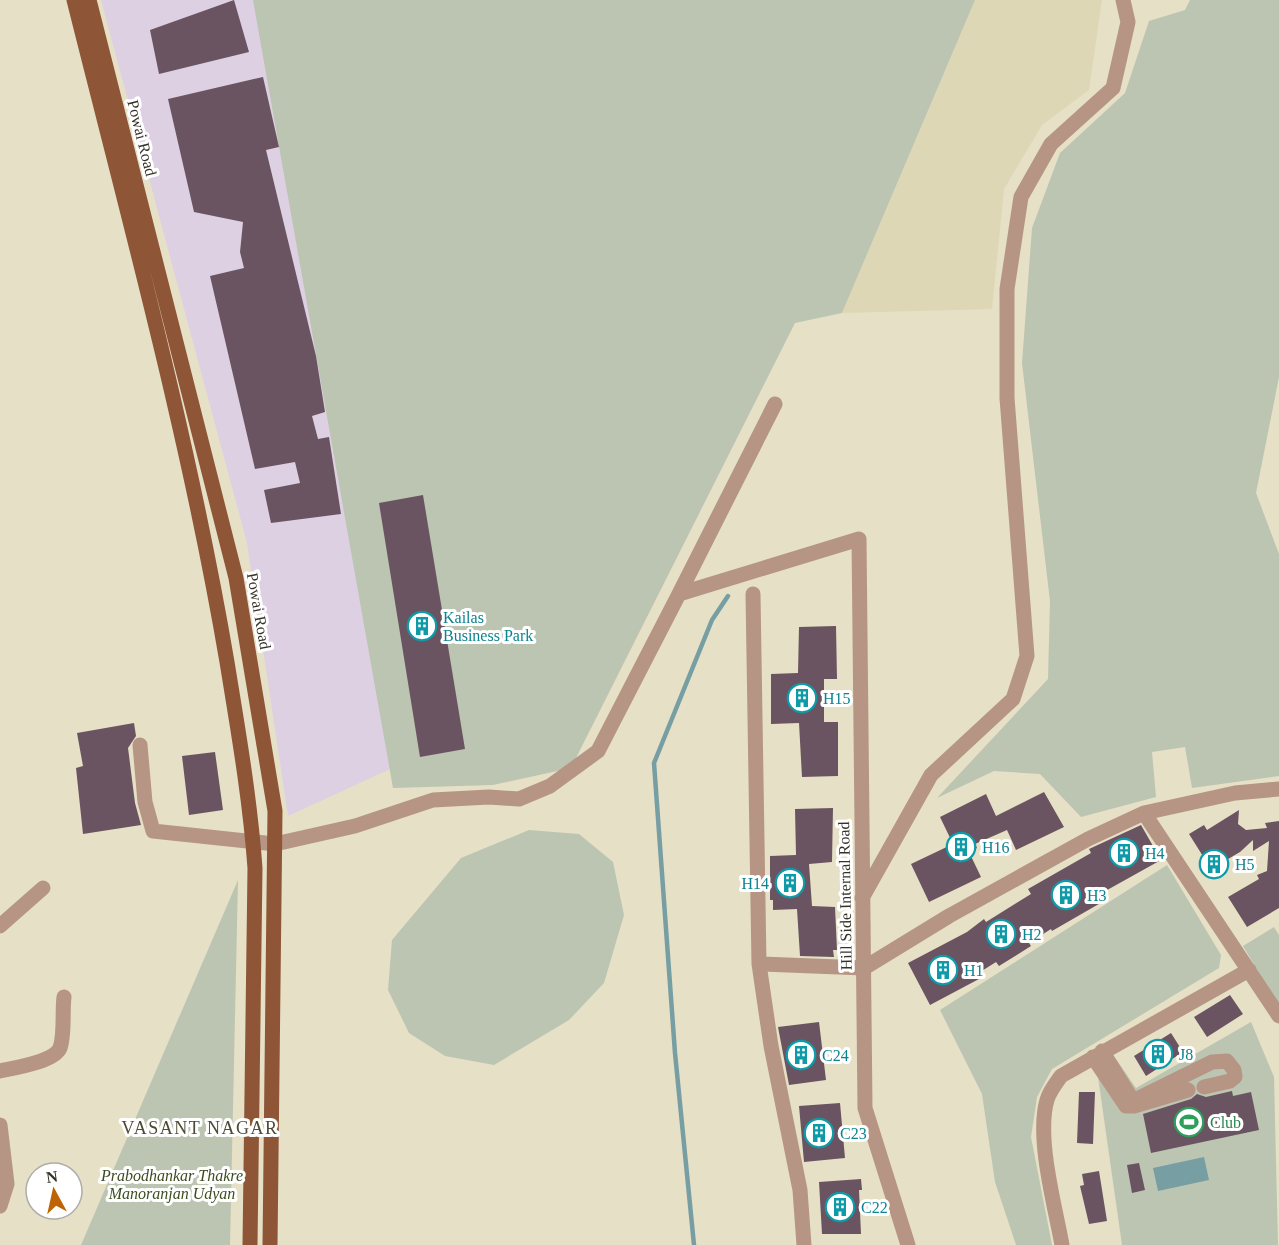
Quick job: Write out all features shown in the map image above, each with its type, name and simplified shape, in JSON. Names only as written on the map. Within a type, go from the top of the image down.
[{"type":"main road","name":"Powai Road","points":[[74,0],[86,11],[236,578],[275,811],[270,1245]]},
{"type":"main road","name":"Powai Road","points":[[86,11],[213,582],[251,806],[253,1033],[250,1245]]},
{"type":"main road","points":[[253,1033],[272,1033]]},
{"type":"street","points":[[862,899],[931,775],[1012,699],[1027,656],[1007,398],[1007,289],[1022,197],[1051,144],[1113,88],[1128,22],[1123,0]]},
{"type":"street","points":[[140,745],[145,802],[153,831],[253,842],[275,844],[355,826],[433,800],[489,797],[519,799],[549,786],[598,751],[775,404]]},
{"type":"street","name":"Hill Side Internal Road","points":[[678,594],[859,539],[865,1108],[908,1245]]},
{"type":"street","points":[[753,594],[759,964],[771,1046],[800,1190],[804,1245]]},
{"type":"street","points":[[759,964],[864,968],[949,916],[1088,839],[1144,813],[1235,793],[1279,789]]},
{"type":"street","points":[[1144,813],[1279,1016]]},
{"type":"street","points":[[0,926],[43,888]]},
{"type":"street","points":[[1062,1245],[1043,1127],[1047,1099],[1061,1076],[1249,970]]},
{"type":"street","points":[[0,1071],[40,1062],[56,1054],[60,1047],[64,997]]},
{"type":"street","points":[[1097,1054],[1135,1100],[1212,1062],[1227,1061],[1234,1070],[1235,1077],[1230,1081],[1204,1087]]},
{"type":"street","points":[[1097,1054],[1126,1106],[1134,1107],[1188,1090]]},
{"type":"street","points":[[0,1125],[7,1184],[0,1206]]},
{"type":"shaded area","points":[[101,0],[254,0],[401,764],[288,816],[247,543]]},
{"type":"shaded area","points":[[975,0],[1102,0],[1089,90],[1042,125],[1004,189],[992,309],[842,313]]},
{"type":"green space","points":[[253,0],[975,0],[842,313],[795,323],[571,768],[493,785],[393,788]]},
{"type":"green space","points":[[1190,0],[1279,0],[1279,377],[1256,493],[1279,554],[1279,776],[1192,788],[1185,747],[1152,752],[1156,797],[1081,817],[1040,774],[994,771],[937,798],[1048,679],[1050,601],[1022,363],[1032,228],[1060,153],[1125,93],[1149,21],[1185,10]]},
{"type":"green space","points":[[529,830],[579,834],[613,862],[624,915],[604,983],[569,1020],[494,1065],[445,1056],[409,1033],[388,990],[392,940],[461,858]]},
{"type":"green space","points":[[1167,865],[1221,955],[1219,968],[1052,1069],[1037,1097],[1031,1137],[1052,1245],[1016,1245],[995,1182],[982,1094],[940,1010]]},
{"type":"green space","name":"Prabodhankar Thakre Manoranjan Udyan","points":[[238,880],[230,1245],[81,1245]]},
{"type":"green space","points":[[1274,927],[1279,935],[1279,1007],[1243,946]]},
{"type":"green space","name":"Club","points":[[1251,1022],[1274,1077],[1278,1245],[1122,1245],[1097,1070],[1116,1059],[1136,1088]]},
{"type":"water","points":[[1204,1157],[1209,1180],[1158,1191],[1153,1168]]},
{"type":"building","points":[[234,0],[249,52],[159,74],[150,30]]},
{"type":"building","points":[[263,77],[279,147],[266,150],[316,356],[325,412],[312,416],[318,439],[329,437],[341,514],[271,523],[264,490],[300,483],[295,462],[255,469],[210,276],[244,268],[240,252],[243,222],[194,212],[168,99]]},
{"type":"building","name":"Kailas Business Park","points":[[423,495],[465,749],[420,757],[379,503]]},
{"type":"building","name":"H15","points":[[836,626],[837,679],[824,679],[824,722],[838,722],[838,776],[802,777],[799,723],[771,724],[771,674],[798,673],[799,627]]},
{"type":"building","points":[[134,723],[136,736],[128,748],[135,803],[141,825],[83,834],[76,768],[83,766],[77,733]]},
{"type":"building","points":[[215,752],[223,810],[189,815],[182,756]]},
{"type":"building","name":"H16","points":[[1044,792],[1064,827],[1016,850],[1007,830],[975,844],[977,848],[969,852],[981,877],[929,902],[911,864],[953,844],[940,817],[986,794],[996,816]]},
{"type":"building","name":"H14","points":[[833,808],[832,862],[809,864],[812,906],[835,907],[837,950],[833,950],[834,957],[800,956],[797,909],[773,910],[773,900],[770,900],[770,856],[796,855],[795,809]]},
{"type":"building","name":"H5","points":[[1239,810],[1238,824],[1246,830],[1267,828],[1265,823],[1279,821],[1279,908],[1247,927],[1228,897],[1259,879],[1257,875],[1267,871],[1269,841],[1253,851],[1253,840],[1240,852],[1211,869],[1189,834],[1204,825],[1207,830]]},
{"type":"building","points":[[1141,825],[1161,860],[1100,894],[1104,901],[1052,931],[1051,929],[1029,943],[1031,946],[999,966],[996,962],[977,974],[979,979],[930,1005],[908,963],[967,932],[984,919],[986,922],[1031,894],[1028,889],[1091,853],[1089,849]]},
{"type":"building","points":[[1230,995],[1243,1014],[1207,1037],[1194,1017]]},
{"type":"building","name":"C24","points":[[819,1022],[826,1080],[789,1085],[778,1027]]},
{"type":"building","name":"J8","points":[[1171,1033],[1183,1052],[1146,1076],[1134,1056]]},
{"type":"building","points":[[1232,1091],[1233,1096],[1251,1092],[1259,1130],[1151,1153],[1143,1114],[1191,1099],[1197,1094],[1206,1097]]},
{"type":"building","points":[[1079,1092],[1095,1092],[1093,1144],[1077,1143]]},
{"type":"building","name":"C23","points":[[840,1103],[845,1158],[804,1162],[799,1106]]},
{"type":"building","points":[[1139,1163],[1145,1190],[1132,1193],[1127,1165]]},
{"type":"building","points":[[1099,1171],[1107,1221],[1089,1224],[1080,1186],[1084,1185],[1082,1174]]},
{"type":"building","name":"C22","points":[[861,1179],[862,1190],[859,1190],[861,1234],[822,1234],[819,1182]]},
{"type":"waterway","points":[[694,1245],[675,1053],[654,763],[712,620],[728,596]]},
{"type":"place","name":"Kailas Business Park","points":[[422,626]]},
{"type":"place","name":"H15","points":[[802,698]]},
{"type":"place","name":"H16","points":[[961,847]]},
{"type":"place","name":"H4","points":[[1124,853]]},
{"type":"place","name":"H5","points":[[1214,864]]},
{"type":"place","name":"H14","points":[[790,883]]},
{"type":"place","name":"H3","points":[[1066,895]]},
{"type":"place","name":"H2","points":[[1001,934]]},
{"type":"place","name":"H1","points":[[943,970]]},
{"type":"place","name":"J8","points":[[1158,1054]]},
{"type":"place","name":"C24","points":[[801,1055]]},
{"type":"place","name":"Club","points":[[1189,1122]]},
{"type":"place","name":"C23","points":[[819,1133]]},
{"type":"place","name":"C22","points":[[840,1207]]},
{"type":"district","name":"VASANT NAGAR","points":[[200,1128]]}]
